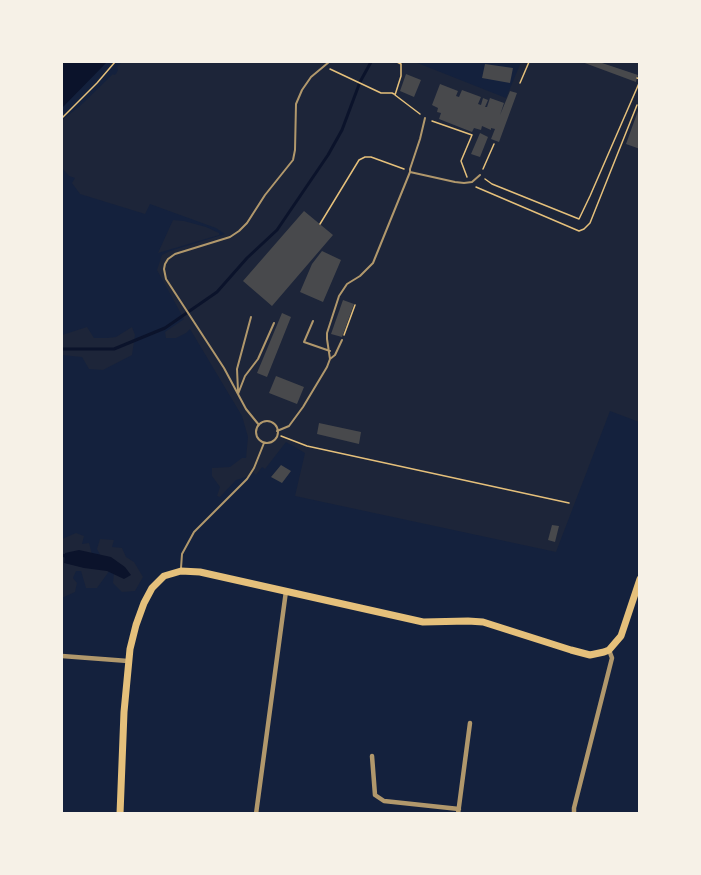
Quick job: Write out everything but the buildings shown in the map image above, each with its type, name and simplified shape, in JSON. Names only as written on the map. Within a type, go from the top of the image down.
[{"type":"main road","points":[[120,813],[128,661],[136,625],[147,595],[164,576],[181,571],[200,572],[423,622],[483,622],[584,654],[598,654],[609,650],[617,641],[623,631],[639,579]]},
{"type":"street","points":[[256,813],[286,591]]},
{"type":"street","points":[[574,813],[612,658],[609,650]]},
{"type":"street","points":[[62,656],[128,661]]},
{"type":"street","points":[[372,756],[375,795],[384,801],[459,811],[470,723]]},
{"type":"lane","points":[[258,425],[166,279],[164,269],[168,259],[175,254],[230,237],[247,223],[293,159],[296,105],[311,77],[329,62]]},
{"type":"lane","points":[[277,433],[274,425],[268,422],[261,423],[256,428],[258,439],[264,443],[271,442],[277,433],[288,426],[321,380],[330,359],[327,333],[339,296],[347,284],[360,276],[373,263],[410,172],[425,118]]},
{"type":"lane","points":[[410,172],[455,182],[472,182],[480,176]]},
{"type":"lane","points":[[238,394],[237,369],[251,316]]},
{"type":"lane","points":[[313,321],[304,342],[330,351]]},
{"type":"lane","points":[[238,394],[245,376],[258,359],[274,323]]},
{"type":"lane","points":[[330,359],[335,355],[342,340]]},
{"type":"lane","points":[[181,571],[182,554],[194,532],[246,479],[254,468],[264,443]]},
{"type":"path","points":[[62,118],[115,62]]},
{"type":"path","points":[[395,95],[401,76],[401,64],[397,62]]},
{"type":"path","points":[[520,83],[529,62]]},
{"type":"path","points":[[324,67],[381,93],[392,93],[425,118],[472,135],[461,161],[469,182],[478,188],[579,231],[590,223],[639,99]]},
{"type":"path","points":[[494,144],[480,176],[492,184],[579,219],[639,79]]},
{"type":"path","points":[[320,224],[359,160],[371,157],[410,172]]},
{"type":"path","points":[[342,340],[356,305]]},
{"type":"path","points":[[351,318],[355,320]]},
{"type":"path","points":[[277,433],[305,446],[569,503]]},
{"type":"path","points":[[305,446],[307,451]]},
{"type":"shaded area","points":[[62,62],[107,62],[62,108]]},
{"type":"shaded area","points":[[122,62],[415,62],[506,98],[521,62],[639,62],[639,422],[610,411],[556,552],[295,496],[305,453],[286,442],[265,469],[262,467],[256,475],[253,472],[252,475],[236,480],[220,497],[217,496],[220,487],[212,476],[212,468],[230,467],[242,458],[246,458],[248,437],[242,416],[190,329],[176,338],[166,338],[165,332],[184,319],[157,270],[162,255],[225,234],[216,228],[150,204],[145,214],[80,194],[72,183],[75,178],[69,176],[62,168],[62,120],[113,74],[116,74],[117,67]]},
{"type":"shaded area","points":[[173,220],[206,227],[219,235],[158,253]]},
{"type":"shaded area","points":[[87,327],[94,338],[107,338],[116,337],[132,327],[135,335],[132,355],[103,370],[89,369],[82,357],[62,355],[62,335]]},
{"type":"shaded area","points":[[76,533],[84,536],[82,544],[89,543],[95,566],[104,562],[97,549],[100,539],[114,540],[112,547],[122,548],[126,557],[134,562],[143,577],[135,591],[122,592],[113,583],[114,573],[110,570],[97,588],[86,588],[81,571],[76,571],[73,578],[77,583],[75,592],[62,597],[62,539]]},
{"type":"shaded area","points":[[79,550],[111,557],[125,567],[131,575],[124,579],[107,571],[64,563],[65,553]]},
{"type":"waterway","points":[[62,349],[114,349],[165,328],[217,292],[247,258],[277,230],[328,155],[342,130],[360,82],[371,62]]}]
